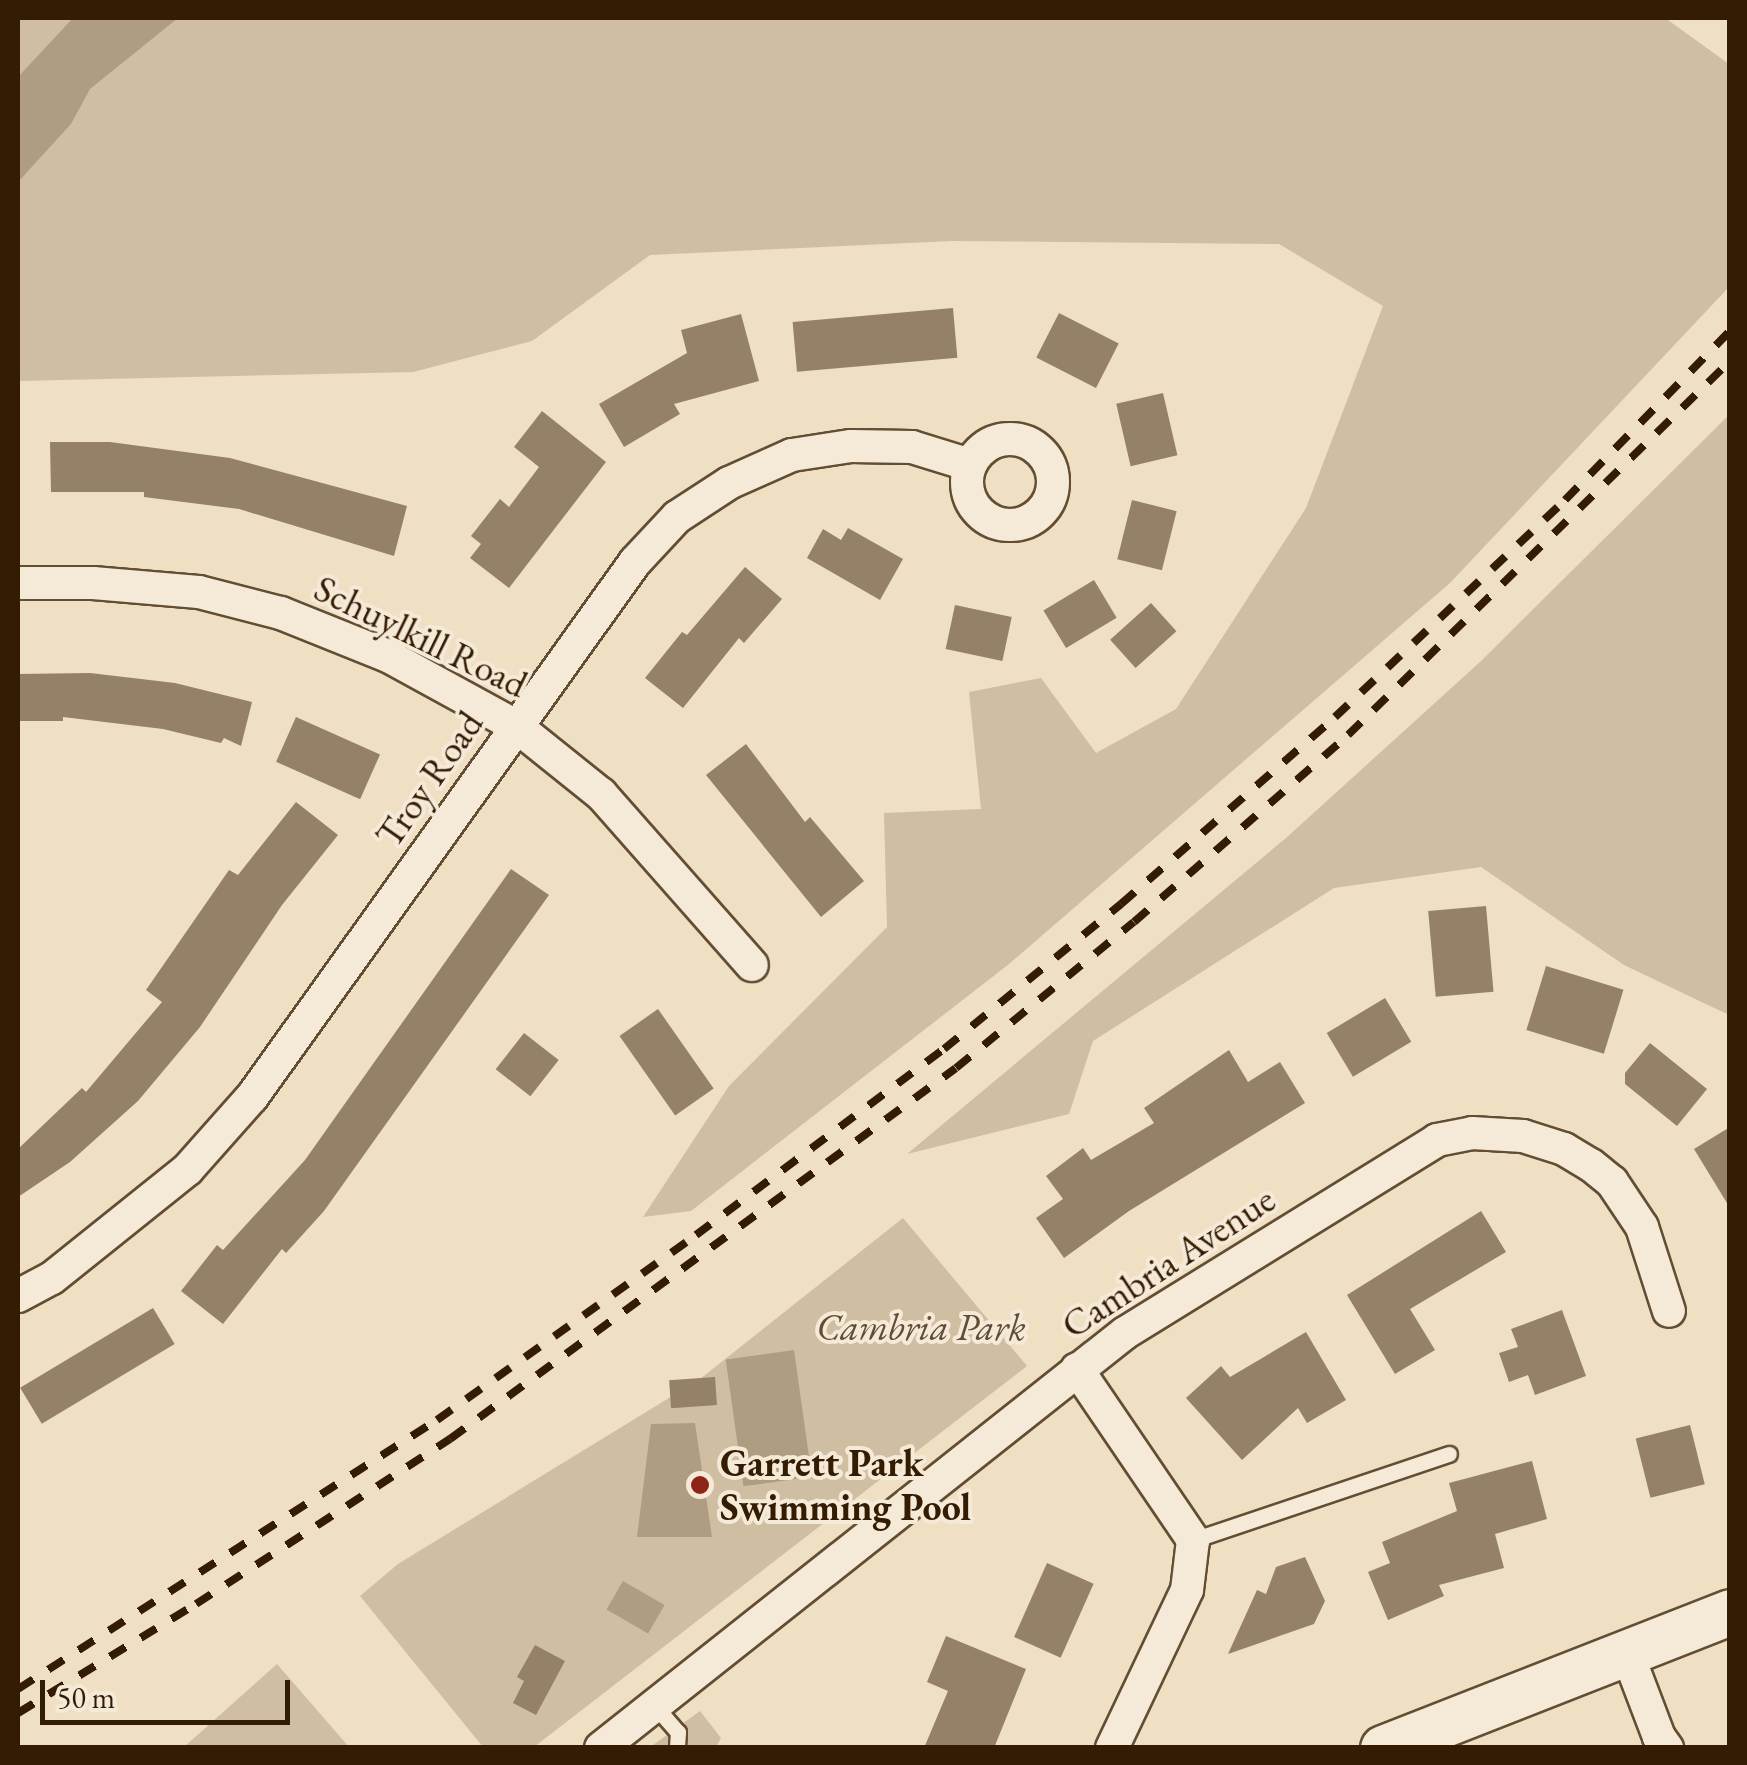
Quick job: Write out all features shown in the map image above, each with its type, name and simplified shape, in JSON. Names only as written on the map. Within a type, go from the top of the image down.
[{"type":"main road","points":[[1383,1748],[1730,1612]]},
{"type":"street","name":"Troy Road","points":[[18,1296],[52,1278],[188,1170],[252,1097],[635,562],[676,517],[729,483],[792,455],[851,446],[912,448],[970,465]]},
{"type":"street","name":"Schuylkill Road","points":[[18,583],[93,582],[199,592],[281,612],[388,656],[516,726],[601,794],[752,965]]},
{"type":"street","name":"Cambria Avenue","points":[[602,1748],[1124,1333],[1437,1140],[1472,1133],[1523,1136],[1564,1149],[1612,1182],[1642,1227],[1669,1311]]},
{"type":"street","points":[[1077,1369],[1193,1540],[1186,1590],[1112,1748]]},
{"type":"street","points":[[1626,1650],[1667,1748]]},
{"type":"lane","points":[[1193,1540],[1448,1454]]},
{"type":"lane","points":[[654,1706],[678,1732],[677,1748]]},
{"type":"green space","points":[[18,18],[1665,18],[1729,64],[1729,287],[1450,583],[1009,964],[691,1211],[643,1217],[729,1086],[887,927],[884,813],[981,809],[969,692],[1041,678],[1096,753],[1176,709],[1306,508],[1383,306],[1279,244],[952,241],[650,255],[532,341],[413,372],[18,381]]},
{"type":"green space","points":[[1729,415],[1729,1015],[1624,965],[1481,867],[1334,888],[1093,1041],[1069,1114],[907,1154],[1286,838],[1480,662]]},
{"type":"green space","name":"Garrett Park Swimming Pool","points":[[903,1218],[1027,1366],[534,1747],[483,1747],[360,1596],[398,1564],[700,1379]]},
{"type":"green space","points":[[277,1664],[349,1747],[184,1747]]},
{"type":"green space","points":[[700,1711],[721,1738],[716,1747],[649,1748]]},
{"type":"shaded area","points":[[73,18],[178,18],[90,89],[71,124],[18,182],[18,77]]},
{"type":"shaded area","points":[[794,1350],[812,1477],[743,1486],[726,1360]]},
{"type":"shaded area","points":[[695,1423],[712,1537],[637,1537],[651,1424]]},
{"type":"shaded area","points":[[623,1581],[665,1605],[648,1634],[606,1610]]},
{"type":"building","points":[[953,308],[957,358],[797,372],[793,322]]},
{"type":"building","points":[[1059,313],[1119,343],[1096,388],[1036,358]]},
{"type":"building","points":[[741,314],[759,381],[674,404],[680,414],[624,447],[599,404],[687,353],[681,330]]},
{"type":"building","points":[[1163,393],[1177,455],[1131,466],[1116,404]]},
{"type":"building","points":[[542,411],[606,462],[509,588],[470,558],[481,544],[471,536],[500,499],[509,507],[539,467],[514,447]]},
{"type":"building","points":[[50,442],[110,442],[230,458],[407,506],[394,556],[239,509],[144,497],[144,492],[51,492]]},
{"type":"building","points":[[1132,500],[1177,511],[1162,570],[1117,559]]},
{"type":"building","points":[[848,528],[903,559],[880,600],[807,558],[823,529],[841,540]]},
{"type":"building","points":[[745,567],[782,599],[744,643],[739,638],[683,708],[645,678],[682,632],[687,635]]},
{"type":"building","points":[[1094,580],[1117,618],[1066,648],[1043,610]]},
{"type":"building","points":[[1151,603],[1176,631],[1136,668],[1110,640]]},
{"type":"building","points":[[955,605],[1012,617],[1002,661],[946,649]]},
{"type":"building","points":[[90,673],[175,683],[252,702],[241,746],[224,738],[221,743],[163,729],[63,717],[63,721],[18,721],[18,674]]},
{"type":"building","points":[[296,717],[380,754],[360,799],[276,762]]},
{"type":"building","points":[[746,744],[805,822],[810,817],[864,881],[821,917],[706,775]]},
{"type":"building","points":[[296,802],[338,835],[282,905],[200,1027],[138,1101],[70,1162],[18,1197],[18,1149],[82,1088],[86,1092],[162,1002],[146,990],[229,870],[238,875]]},
{"type":"building","points":[[511,869],[549,895],[324,1211],[286,1253],[282,1249],[223,1324],[181,1291],[217,1245],[223,1250],[305,1160]]},
{"type":"building","points":[[1486,906],[1493,992],[1436,997],[1428,911]]},
{"type":"building","points":[[1546,966],[1623,990],[1604,1054],[1526,1030]]},
{"type":"building","points":[[1385,998],[1411,1042],[1353,1077],[1327,1033]]},
{"type":"building","points":[[658,1009],[714,1088],[675,1115],[619,1036]]},
{"type":"building","points":[[524,1033],[559,1060],[530,1096],[496,1069]]},
{"type":"building","points":[[1650,1043],[1707,1089],[1677,1126],[1625,1084],[1625,1073]]},
{"type":"building","points":[[1229,1050],[1248,1082],[1280,1062],[1305,1103],[1129,1211],[1064,1258],[1036,1218],[1063,1199],[1046,1176],[1083,1148],[1091,1160],[1154,1123],[1144,1108]]},
{"type":"building","points":[[1730,1127],[1730,1208],[1694,1149]]},
{"type":"building","points":[[1481,1211],[1506,1252],[1410,1309],[1435,1350],[1395,1374],[1347,1295]]},
{"type":"building","points":[[153,1308],[175,1344],[42,1424],[20,1388]]},
{"type":"building","points":[[1562,1310],[1586,1376],[1535,1395],[1528,1375],[1509,1382],[1499,1353],[1518,1347],[1511,1329]]},
{"type":"building","points":[[1306,1332],[1346,1400],[1307,1423],[1298,1408],[1242,1460],[1186,1398],[1221,1366],[1230,1377]]},
{"type":"building","points":[[715,1377],[717,1405],[671,1408],[669,1380]]},
{"type":"building","points":[[1690,1425],[1705,1484],[1650,1498],[1636,1439]]},
{"type":"building","points":[[1532,1461],[1547,1519],[1495,1534],[1504,1568],[1439,1585],[1444,1596],[1388,1620],[1368,1572],[1390,1563],[1382,1542],[1457,1511],[1449,1483]]},
{"type":"building","points":[[1305,1557],[1325,1601],[1314,1624],[1228,1654],[1257,1590],[1266,1594],[1276,1567]]},
{"type":"building","points":[[1047,1563],[1094,1584],[1061,1658],[1014,1637]]},
{"type":"building","points":[[946,1636],[1026,1669],[994,1748],[924,1748],[948,1691],[927,1682]]},
{"type":"building","points":[[535,1645],[565,1661],[536,1715],[513,1703],[524,1681],[517,1677]]},
{"type":"railway","points":[[18,1689],[437,1420],[696,1235],[944,1049],[1121,904],[1335,717],[1565,500],[1730,331]]},
{"type":"railway","points":[[18,1713],[196,1604],[450,1439],[956,1068],[1134,922],[1348,735],[1730,361]]},
{"type":"place","name":"Garrett Park Swimming Pool","points":[[700,1485]]},
{"type":"park label","name":"Cambria Park","points":[[921,1327]]}]
